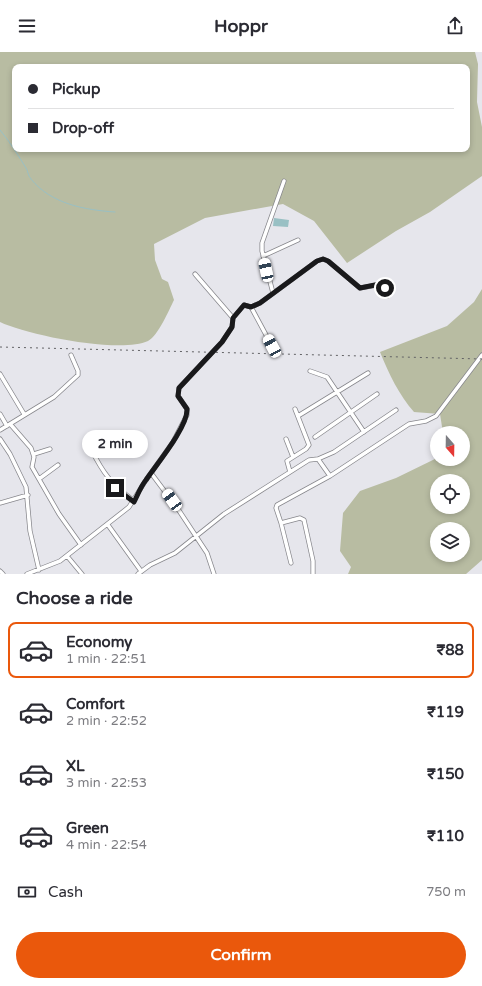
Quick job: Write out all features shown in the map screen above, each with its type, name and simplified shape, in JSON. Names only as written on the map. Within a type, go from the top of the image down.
[{"type":"street","points":[[273,293],[263,256],[262,243],[284,181]]},
{"type":"street","points":[[263,256],[298,240]]},
{"type":"street","points":[[251,307],[317,261],[323,259],[328,261],[360,288],[383,284],[388,296]]},
{"type":"street","points":[[195,274],[233,318]]},
{"type":"street","points":[[27,574],[54,565],[108,525],[134,502],[151,473],[173,442],[187,415],[187,409],[178,396],[179,388],[222,342],[232,327],[233,318],[244,305],[251,307],[272,346]]},
{"type":"street","points":[[0,430],[9,426],[24,414],[54,397],[78,375],[78,371],[71,355]]},
{"type":"street","points":[[291,564],[281,523],[275,510],[277,505],[330,476],[409,424],[426,421],[436,416],[482,355]]},
{"type":"street","points":[[310,371],[327,377],[364,432]]},
{"type":"street","points":[[0,374],[24,414]]},
{"type":"street","points":[[298,416],[368,374]]},
{"type":"street","points":[[315,437],[377,394]]},
{"type":"street","points":[[290,472],[287,462],[306,449],[309,445],[295,408]]},
{"type":"street","points":[[108,525],[139,573],[175,553],[224,514],[290,472],[309,460],[318,459],[334,452],[396,410]]},
{"type":"street","points":[[0,414],[9,426],[31,448],[34,454],[32,467],[58,514],[81,545]]},
{"type":"street","points":[[106,438],[91,444],[91,448],[110,481],[121,493],[134,502]]},
{"type":"street","points":[[0,439],[19,473],[28,494],[30,531],[39,570]]},
{"type":"street","points":[[286,439],[293,457]]},
{"type":"street","points":[[34,454],[50,449]]},
{"type":"street","points":[[318,459],[330,476]]},
{"type":"street","points":[[39,479],[58,465]]},
{"type":"street","points":[[151,473],[162,486],[209,556],[213,574]]},
{"type":"street","points":[[0,503],[28,494]]},
{"type":"street","points":[[281,523],[300,518],[304,520],[312,556],[313,574]]},
{"type":"street","points":[[67,556],[82,574]]},
{"type":"street","points":[[0,571],[3,574]]},
{"type":"green space","points":[[0,52],[475,52],[478,64],[477,102],[482,127],[482,176],[430,212],[396,231],[347,263],[314,221],[283,204],[205,218],[154,244],[155,260],[162,279],[168,282],[174,300],[156,334],[148,341],[135,344],[96,344],[51,337],[0,322]]},
{"type":"green space","points":[[482,289],[482,560],[466,574],[348,574],[351,567],[340,551],[343,513],[360,491],[396,478],[430,461],[430,466],[470,466],[470,426],[442,426],[440,414],[414,412],[395,384],[380,352],[447,326],[474,302]]},
{"type":"water","points":[[274,218],[289,220],[288,227],[273,226]]},
{"type":"waterway","points":[[0,130],[12,146]]},
{"type":"waterway","points":[[16,152],[27,169],[30,178],[39,188],[48,194],[69,204],[92,210],[115,212]]},
{"type":"railway","points":[[0,347],[482,359]]},
{"type":"route","points":[[115,488],[134,502],[143,484],[155,466],[170,448],[187,415],[188,412],[186,406],[178,396],[177,391],[222,342],[232,327],[233,318],[241,307],[247,305],[251,307],[260,303],[320,259],[328,261],[360,288],[383,284],[385,288]]}]
